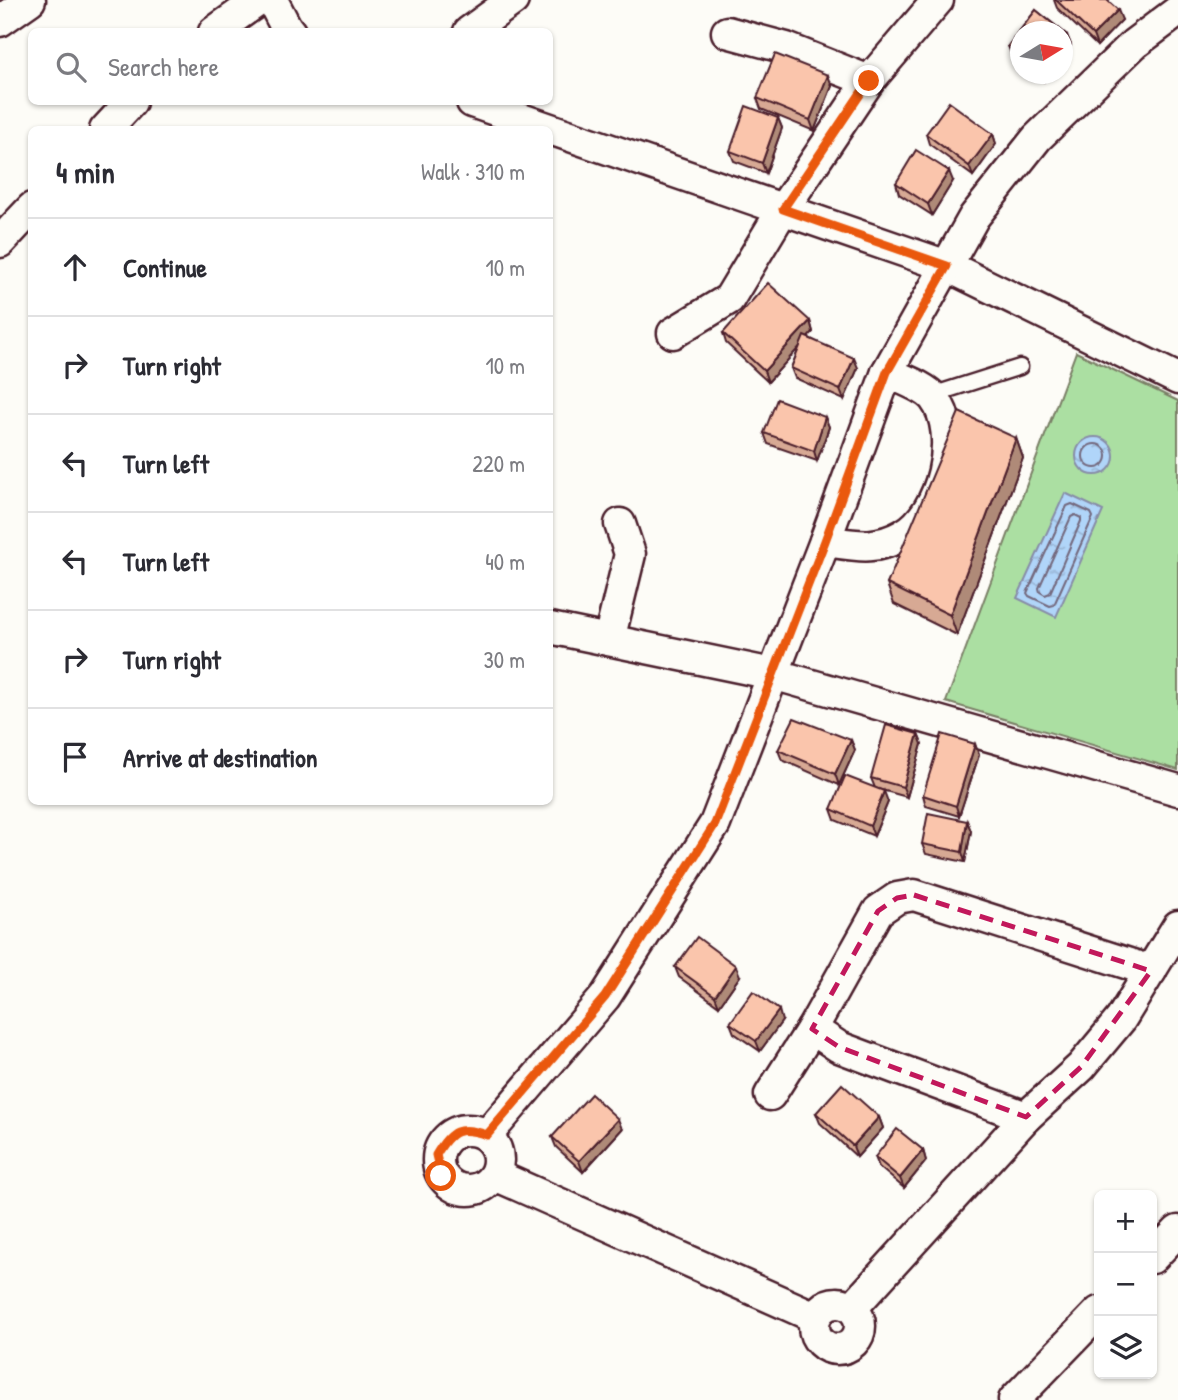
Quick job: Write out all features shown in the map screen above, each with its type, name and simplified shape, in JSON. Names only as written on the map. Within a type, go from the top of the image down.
[{"type":"street","points":[[0,21],[30,0]]},
{"type":"street","points":[[220,28],[259,0]]},
{"type":"street","points":[[272,0],[287,28]]},
{"type":"street","points":[[474,28],[513,0]]},
{"type":"street","points":[[673,333],[729,299],[783,209],[869,81],[938,0]]},
{"type":"street","points":[[487,1135],[605,997],[715,824],[825,541],[887,372],[974,217],[1037,138],[1134,44],[1178,11]]},
{"type":"street","points":[[727,32],[786,48],[869,81]]},
{"type":"street","points":[[109,126],[128,105]]},
{"type":"street","points":[[481,105],[542,126]]},
{"type":"street","points":[[553,130],[947,266],[1178,379]]},
{"type":"street","points":[[0,242],[28,212]]},
{"type":"street","points":[[825,541],[869,547],[903,536],[923,520],[945,471],[948,440],[943,411],[932,395],[887,372]]},
{"type":"street","points":[[609,640],[630,554],[620,524]]},
{"type":"street","points":[[553,629],[773,674],[1178,790]]},
{"type":"street","points":[[770,1095],[813,1029],[878,911],[897,898],[914,895],[1152,971]]},
{"type":"street","points":[[495,1175],[815,1317],[814,1332],[822,1344],[836,1349],[849,1345],[859,1335],[860,1320],[852,1308],[1026,1117],[1081,1067],[1121,1020],[1178,926]]},
{"type":"street","points":[[813,1029],[839,1047],[1026,1117]]},
{"type":"street","points":[[467,1128],[487,1135],[499,1153],[495,1175],[480,1189],[458,1190],[441,1176],[436,1155],[447,1136],[467,1128]]},
{"type":"street","points":[[1157,1253],[1178,1231]]},
{"type":"street","points":[[1014,1400],[1095,1316]]},
{"type":"lane","points":[[932,395],[1020,367]]},
{"type":"highlighted area","points":[[914,895],[1151,971],[1081,1067],[1026,1117],[839,1047],[812,1029],[878,911],[897,898]]},
{"type":"green space","points":[[1076,352],[1178,401],[1178,770],[946,702]]},
{"type":"water","points":[[1095,437],[1109,442],[1114,456],[1109,470],[1095,475],[1081,470],[1076,456],[1081,442]]},
{"type":"water","points":[[1065,493],[1103,511],[1056,617],[1017,598]]},
{"type":"building","points":[[1056,0],[1107,0],[1118,10],[1093,35]]},
{"type":"building","points":[[1036,10],[1050,21],[1027,21]]},
{"type":"building","points":[[775,54],[828,75],[810,120],[757,98]]},
{"type":"building","points":[[949,102],[993,134],[969,166],[926,134]]},
{"type":"building","points":[[746,106],[778,118],[762,163],[730,151]]},
{"type":"building","points":[[916,150],[949,171],[928,204],[896,183]]},
{"type":"building","points":[[768,283],[810,321],[764,371],[723,333]]},
{"type":"building","points":[[804,336],[854,358],[840,390],[791,368]]},
{"type":"building","points":[[777,399],[825,417],[814,451],[764,433]]},
{"type":"building","points":[[959,412],[1016,438],[950,615],[887,584]]},
{"type":"building","points":[[794,718],[851,740],[835,774],[778,750]]},
{"type":"building","points":[[886,725],[918,734],[903,787],[871,778]]},
{"type":"building","points":[[942,734],[975,744],[956,806],[923,795]]},
{"type":"building","points":[[845,776],[884,791],[870,826],[831,809]]},
{"type":"building","points":[[928,813],[967,821],[962,852],[922,844]]},
{"type":"building","points":[[697,937],[736,966],[715,996],[675,967]]},
{"type":"building","points":[[753,991],[779,1010],[756,1041],[730,1023]]},
{"type":"building","points":[[842,1084],[879,1117],[853,1146],[816,1113]]},
{"type":"building","points":[[591,1094],[618,1119],[579,1161],[552,1137]]},
{"type":"building","points":[[897,1129],[923,1150],[900,1178],[875,1157]]},
{"type":"route","points":[[441,1176],[436,1155],[447,1136],[467,1128],[487,1135],[605,997],[715,824],[825,541],[887,372],[947,266],[783,209],[869,81]]}]
